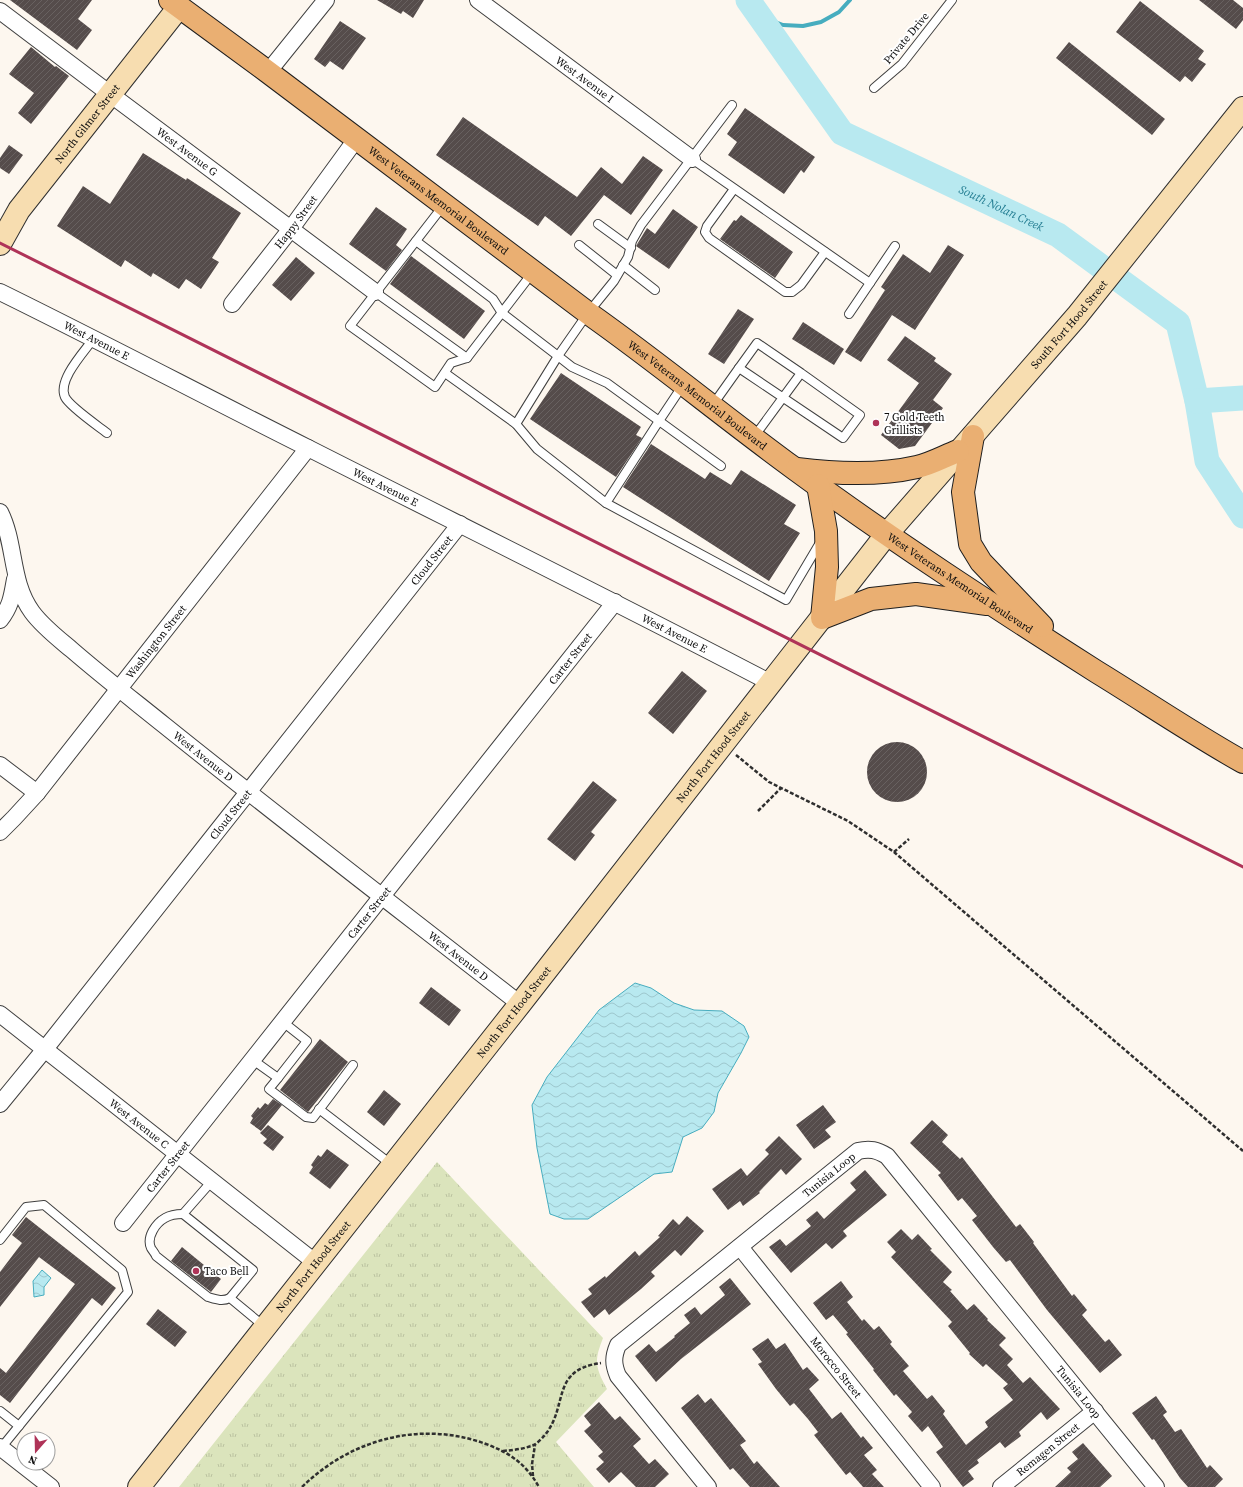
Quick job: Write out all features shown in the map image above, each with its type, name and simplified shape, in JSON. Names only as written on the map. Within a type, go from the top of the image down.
[{"type":"main road","name":"West Veterans Memorial Boulevard","points":[[174,3],[357,138],[588,313],[636,346],[684,385],[754,438],[886,535],[1068,653],[1243,762]]},
{"type":"main road","name":"North Gilmer Street","points":[[0,244],[19,210],[110,94],[174,3]]},
{"type":"main road","name":"South Fort Hood Street","points":[[886,535],[1077,316],[1243,108]]},
{"type":"main road","points":[[794,468],[844,474],[885,472],[919,467],[965,444],[963,492],[970,544],[981,562],[1068,653]]},
{"type":"main road","points":[[818,485],[826,531],[826,567],[822,618],[871,599],[916,594],[994,605]]},
{"type":"main road","name":"North Fort Hood Street","points":[[139,1487],[393,1166],[886,535]]},
{"type":"street","points":[[268,72],[326,0]]},
{"type":"street","name":"West Avenue I","points":[[478,0],[692,159]]},
{"type":"street","name":"West Avenue G","points":[[0,11],[290,230],[375,292]]},
{"type":"street","name":"Happy Street","points":[[232,304],[290,230],[357,138]]},
{"type":"street","name":"West Avenue E","points":[[0,292],[94,338],[308,448],[615,602],[771,683]]},
{"type":"street","name":"Washington Street","points":[[0,832],[37,793],[308,448]]},
{"type":"street","name":"West Avenue D","points":[[0,512],[6,525],[21,592],[33,613],[49,630],[247,792],[520,1004]]},
{"type":"street","name":"Cloud Street","points":[[0,1104],[460,524]]},
{"type":"street","points":[[0,620],[8,610],[12,598],[16,575]]},
{"type":"street","name":"Carter Street","points":[[123,1223],[615,602]]},
{"type":"street","points":[[0,765],[37,793]]},
{"type":"street","name":"West Avenue C","points":[[0,1014],[316,1263]]},
{"type":"street","name":"Tunisia Loop","points":[[614,1362],[614,1355],[618,1345],[858,1151],[867,1149],[877,1150],[887,1156],[1156,1487]]},
{"type":"street","name":"Morocco Street","points":[[740,1247],[932,1487]]},
{"type":"street","points":[[614,1362],[618,1376],[708,1487]]},
{"type":"street","name":"Remagen Street","points":[[1001,1487],[1095,1412]]},
{"type":"street","points":[[0,1448],[51,1487]]},
{"type":"lane","name":"Private Drive","points":[[874,88],[902,64],[952,0]]},
{"type":"lane","points":[[516,424],[558,356],[617,275],[628,257],[632,241],[641,226],[732,105]]},
{"type":"lane","points":[[692,159],[870,283]]},
{"type":"lane","points":[[734,189],[707,226],[705,232],[709,238],[785,292],[792,292],[801,285],[825,252]]},
{"type":"lane","points":[[445,204],[350,326],[435,387],[450,364],[467,358],[534,271]]},
{"type":"lane","points":[[598,224],[630,248]]},
{"type":"lane","points":[[416,241],[493,299],[502,313],[572,367],[607,383],[721,466]]},
{"type":"lane","points":[[579,245],[617,275]]},
{"type":"lane","points":[[849,314],[895,246]]},
{"type":"lane","points":[[623,265],[655,290]]},
{"type":"lane","points":[[375,292],[467,358]]},
{"type":"lane","points":[[94,338],[69,373],[63,386],[65,397],[74,407],[107,433]]},
{"type":"lane","points":[[712,406],[757,343],[860,415],[843,438],[740,368]]},
{"type":"lane","points":[[445,373],[516,424],[537,449],[606,503],[786,600],[826,531]]},
{"type":"lane","points":[[754,438],[801,373]]},
{"type":"lane","points":[[606,503],[684,385]]},
{"type":"lane","points":[[283,1022],[307,1041],[269,1089],[306,1117],[313,1118],[353,1066]]},
{"type":"lane","points":[[253,1060],[278,1078]]},
{"type":"lane","points":[[320,1109],[393,1166]]},
{"type":"lane","points":[[183,1214],[253,1270],[230,1298],[225,1301],[208,1297],[156,1256],[149,1241],[157,1224],[165,1218],[183,1214],[212,1181]]},
{"type":"lane","points":[[0,1240],[26,1207],[44,1206],[122,1270],[128,1292],[0,1448]]},
{"type":"lane","points":[[230,1298],[265,1327]]},
{"type":"lane","points":[[0,1411],[19,1426]]},
{"type":"path","points":[[723,744],[769,782],[848,821],[894,852],[1243,1151]]},
{"type":"path","points":[[758,811],[781,788]]},
{"type":"path","points":[[894,852],[909,839]]},
{"type":"path","points":[[503,1451],[535,1445],[541,1439],[552,1424],[564,1385],[568,1378],[584,1367],[614,1362]]},
{"type":"path","points":[[302,1487],[327,1466],[373,1442],[414,1434],[439,1433],[478,1441],[516,1458],[533,1476],[539,1487]]},
{"type":"path","points":[[533,1476],[532,1464],[535,1445]]},
{"type":"green space","points":[[437,1162],[603,1338],[598,1353],[597,1364],[600,1375],[607,1389],[556,1442],[594,1487],[179,1487]]},
{"type":"water","points":[[635,983],[651,988],[674,1003],[694,1010],[722,1011],[744,1026],[749,1037],[718,1093],[714,1112],[702,1128],[683,1137],[672,1172],[654,1174],[588,1219],[564,1219],[550,1214],[537,1148],[532,1105],[547,1077],[599,1010]]},
{"type":"water","points":[[42,1270],[51,1278],[44,1287],[44,1295],[34,1297],[33,1281]]},
{"type":"building","points":[[10,0],[92,0],[78,19],[92,30],[77,50]]},
{"type":"building","points":[[377,0],[424,0],[413,18],[403,11],[401,14]]},
{"type":"building","points":[[1199,0],[1233,0],[1243,8],[1243,20],[1236,29]]},
{"type":"building","points":[[1140,1],[1204,51],[1198,59],[1206,64],[1192,82],[1185,76],[1180,82],[1116,32]]},
{"type":"building","points":[[340,21],[366,38],[343,70],[330,61],[325,67],[314,59]]},
{"type":"building","points":[[1069,42],[1165,119],[1152,135],[1056,58]]},
{"type":"building","points":[[31,47],[55,67],[56,66],[69,76],[31,124],[18,113],[34,93],[9,74]]},
{"type":"building","points":[[745,108],[815,157],[804,173],[801,170],[784,194],[728,155],[737,142],[727,134]]},
{"type":"building","points":[[463,117],[577,197],[601,167],[622,184],[643,156],[663,170],[631,215],[604,195],[571,236],[545,216],[538,226],[436,155]]},
{"type":"building","points":[[9,145],[23,155],[9,174],[0,168],[0,158]]},
{"type":"building","points":[[143,153],[186,180],[187,178],[241,213],[212,258],[219,262],[201,289],[186,279],[179,289],[153,273],[151,277],[125,260],[121,267],[57,226],[83,186],[110,204]]},
{"type":"building","points":[[376,207],[407,229],[396,245],[402,250],[386,271],[349,244]]},
{"type":"building","points":[[673,209],[698,227],[669,269],[636,246],[647,228],[655,234]]},
{"type":"building","points":[[741,215],[793,252],[775,278],[720,239],[734,220],[736,221]]},
{"type":"building","points":[[948,245],[964,255],[915,330],[892,315],[861,362],[845,352],[885,290],[881,287],[903,254],[930,273]]},
{"type":"building","points":[[411,256],[485,311],[464,339],[390,284]]},
{"type":"building","points":[[296,257],[315,273],[291,301],[272,285]]},
{"type":"building","points":[[738,309],[754,319],[724,364],[708,354]]},
{"type":"building","points":[[803,322],[844,349],[834,365],[792,339]]},
{"type":"building","points":[[905,336],[936,358],[934,361],[952,374],[933,400],[943,408],[915,446],[899,449],[881,435],[919,383],[887,360]]},
{"type":"building","points":[[561,373],[641,427],[636,435],[642,438],[616,477],[530,419]]},
{"type":"building","points":[[651,444],[705,479],[710,472],[731,485],[741,470],[796,505],[784,524],[800,533],[769,581],[623,487]]},
{"type":"building","points":[[682,671],[707,691],[673,734],[648,713]]},
{"type":"building","points":[[891,742],[903,742],[914,747],[922,755],[927,766],[925,784],[914,797],[903,802],[891,802],[880,797],[872,789],[867,778],[867,766],[872,755],[880,747]]},
{"type":"building","points":[[593,781],[617,800],[591,832],[595,835],[575,861],[547,839]]},
{"type":"building","points":[[431,987],[461,1010],[449,1026],[419,1003]]},
{"type":"building","points":[[320,1039],[348,1062],[308,1112],[280,1090]]},
{"type":"building","points":[[384,1090],[401,1104],[384,1126],[367,1112]]},
{"type":"building","points":[[273,1099],[282,1105],[261,1131],[250,1123],[253,1118],[251,1116],[258,1107],[260,1109],[265,1103],[268,1105]]},
{"type":"building","points":[[823,1105],[836,1122],[825,1130],[831,1137],[814,1149],[796,1125]]},
{"type":"building","points":[[932,1120],[948,1135],[942,1142],[960,1159],[962,1157],[1016,1227],[1020,1224],[1072,1296],[1074,1294],[1087,1310],[1082,1315],[1105,1342],[1109,1339],[1122,1355],[1100,1373],[1047,1310],[1010,1260],[1006,1262],[993,1247],[972,1220],[977,1216],[962,1198],[958,1201],[938,1175],[941,1173],[910,1143]]},
{"type":"building","points":[[268,1125],[284,1137],[273,1151],[263,1143],[267,1139],[260,1133]]},
{"type":"building","points":[[779,1136],[802,1159],[786,1175],[781,1169],[759,1192],[760,1193],[743,1206],[740,1201],[728,1210],[712,1189],[741,1168],[747,1176],[769,1154],[765,1150]]},
{"type":"building","points":[[327,1149],[349,1165],[330,1189],[309,1173],[313,1167],[311,1165],[318,1155],[321,1157]]},
{"type":"building","points":[[865,1170],[887,1195],[843,1231],[847,1236],[832,1249],[826,1243],[791,1273],[769,1247],[780,1239],[786,1246],[811,1226],[806,1220],[817,1211],[824,1219],[856,1190],[850,1183]]},
{"type":"building","points":[[687,1216],[704,1231],[681,1256],[675,1250],[651,1272],[655,1276],[609,1315],[605,1309],[594,1318],[581,1302],[592,1294],[588,1289],[605,1276],[606,1278],[635,1251],[639,1256],[660,1237],[658,1236],[673,1219],[679,1225]]},
{"type":"building","points":[[26,1217],[116,1288],[102,1306],[92,1298],[10,1403],[0,1395],[0,1368],[6,1373],[75,1284],[39,1257],[0,1307],[0,1272],[22,1243],[12,1235]]},
{"type":"building","points":[[901,1229],[912,1240],[918,1234],[932,1249],[930,1250],[952,1272],[943,1282],[952,1290],[950,1291],[967,1310],[974,1304],[988,1319],[987,1320],[1006,1338],[999,1345],[1013,1359],[1007,1365],[1023,1383],[1030,1377],[1060,1409],[1047,1420],[1041,1412],[1019,1432],[1021,1436],[1005,1448],[1000,1442],[977,1460],[979,1463],[968,1471],[974,1479],[963,1487],[936,1452],[943,1447],[928,1426],[922,1432],[908,1416],[912,1412],[896,1394],[894,1396],[833,1315],[826,1320],[813,1303],[841,1281],[853,1297],[847,1302],[862,1321],[864,1319],[874,1330],[879,1326],[892,1342],[890,1344],[909,1366],[903,1371],[927,1399],[932,1395],[945,1411],[943,1414],[966,1445],[988,1427],[985,1422],[1013,1400],[1003,1388],[1008,1384],[986,1364],[983,1367],[969,1354],[970,1353],[948,1326],[952,1322],[891,1257],[896,1252],[887,1242]]},
{"type":"building","name":"Taco Bell","points":[[182,1247],[221,1279],[211,1292],[171,1261]]},
{"type":"building","points":[[730,1278],[751,1304],[681,1359],[656,1382],[635,1356],[649,1344],[656,1352],[675,1337],[674,1336],[690,1323],[684,1315],[695,1307],[701,1315],[725,1295],[719,1287]]},
{"type":"building","points":[[158,1309],[187,1332],[175,1347],[146,1324]]},
{"type":"building","points":[[768,1338],[776,1349],[785,1343],[803,1370],[807,1367],[819,1380],[809,1389],[832,1419],[841,1412],[861,1438],[863,1436],[873,1448],[864,1455],[877,1470],[872,1474],[884,1487],[863,1487],[850,1472],[846,1475],[814,1435],[818,1432],[808,1419],[794,1403],[790,1406],[776,1389],[758,1364],[762,1362],[752,1349]]},
{"type":"building","points":[[698,1394],[705,1403],[711,1398],[746,1441],[740,1445],[754,1464],[757,1461],[780,1487],[750,1487],[733,1468],[730,1470],[681,1408]]},
{"type":"building","points":[[1156,1396],[1167,1412],[1163,1415],[1175,1432],[1181,1429],[1207,1468],[1210,1465],[1223,1479],[1215,1487],[1188,1487],[1180,1478],[1154,1439],[1152,1440],[1132,1413]]},
{"type":"building","points":[[599,1402],[615,1420],[620,1416],[641,1439],[633,1446],[649,1464],[655,1459],[669,1474],[655,1487],[636,1487],[621,1472],[609,1483],[596,1469],[604,1462],[598,1456],[603,1452],[584,1431],[591,1425],[584,1416]]},
{"type":"building","points":[[1083,1443],[1112,1476],[1100,1487],[1055,1487],[1071,1472],[1067,1468],[1078,1459],[1072,1452]]},
{"type":"waterway","name":"South Nolan Creek","points":[[748,0],[842,133],[1058,235],[1178,323],[1197,401],[1207,461],[1243,516]]},
{"type":"waterway","points":[[760,16],[783,25],[803,26],[821,22],[839,12],[850,0]]},
{"type":"waterway","name":"South Nolan Creek","points":[[1197,401],[1243,398]]},
{"type":"railway","points":[[0,243],[1243,867]]},
{"type":"place","name":"7 Gold Teeth Grillists","points":[[876,423]]},
{"type":"place","name":"Taco Bell","points":[[196,1271]]}]
